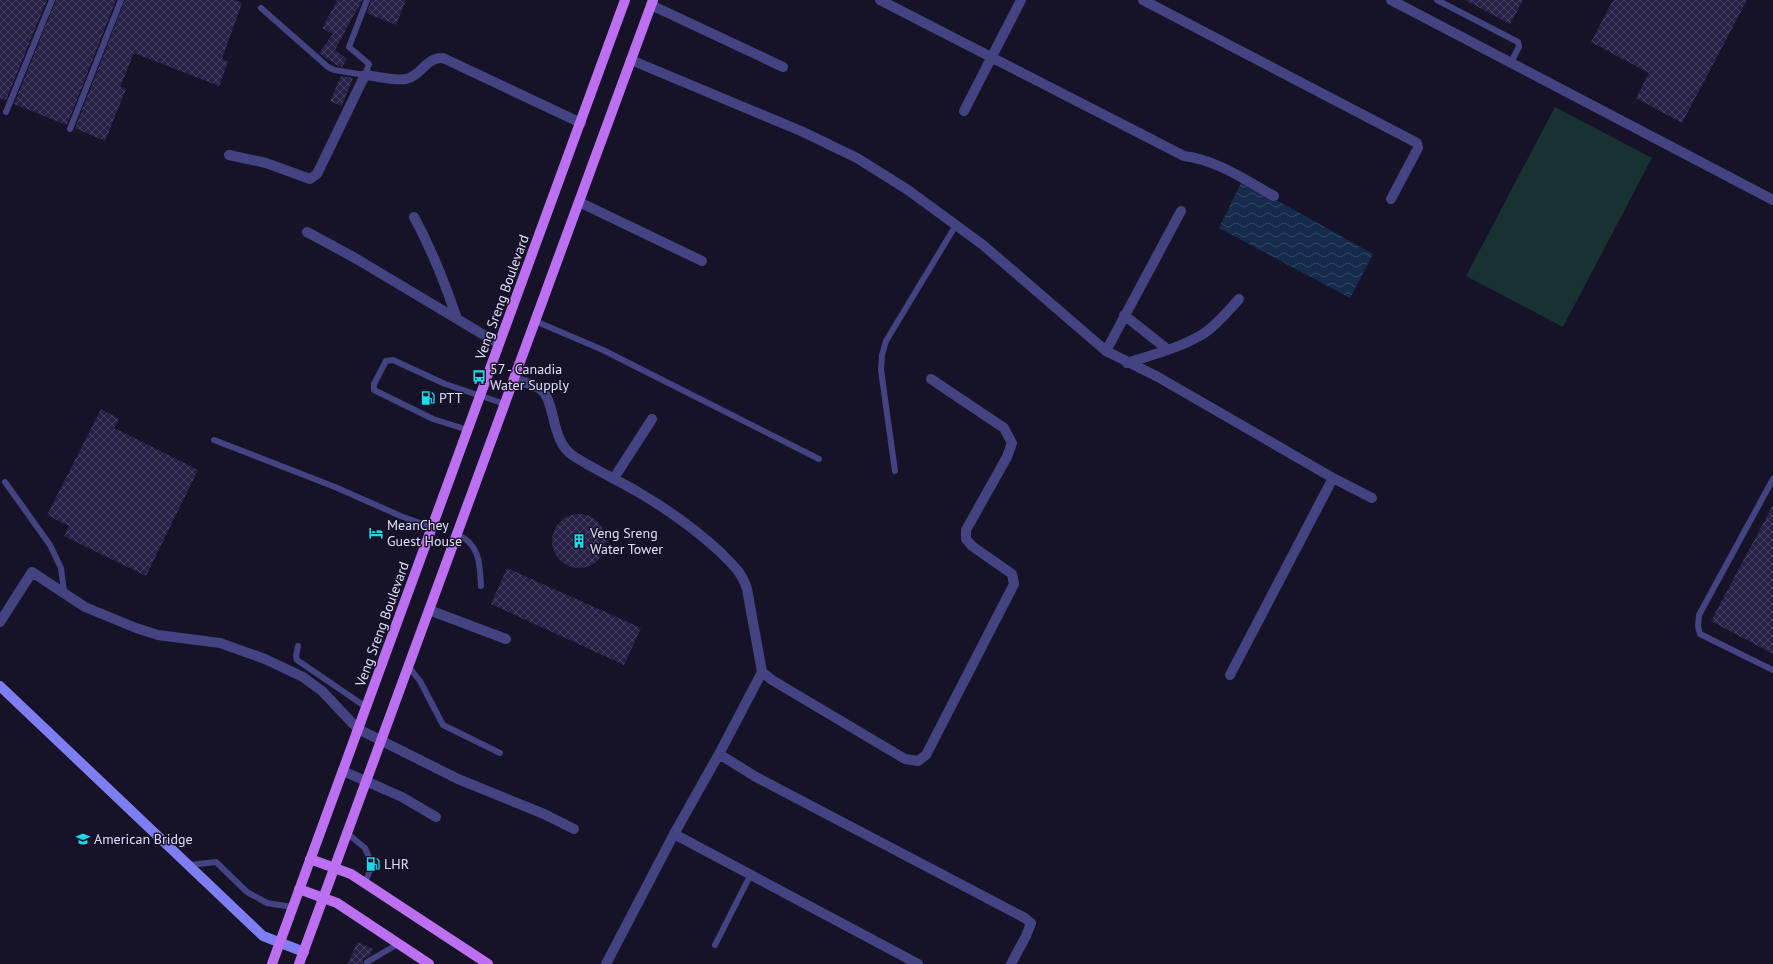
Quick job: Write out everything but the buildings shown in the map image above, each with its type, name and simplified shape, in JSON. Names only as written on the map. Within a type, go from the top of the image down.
[{"type":"main road","name":"Veng Sreng Boulevard","points":[[272,964],[626,0]]},
{"type":"main road","points":[[299,964],[652,3]]},
{"type":"main road","points":[[310,859],[351,874],[488,964]]},
{"type":"main road","points":[[299,889],[336,903],[429,964]]},
{"type":"street","points":[[880,0],[1184,156],[1207,160],[1274,196]]},
{"type":"street","points":[[964,111],[1021,0]]},
{"type":"street","points":[[1143,0],[1417,143],[1418,148],[1391,199]]},
{"type":"street","points":[[1390,0],[1773,200]]},
{"type":"street","points":[[652,3],[783,66]]},
{"type":"street","points":[[229,155],[266,163],[310,179],[314,178],[364,75],[405,79],[412,77],[429,61],[438,58],[443,58],[581,123]]},
{"type":"street","points":[[631,60],[801,132],[857,158],[908,190],[983,245],[1106,351],[1127,363],[1158,377],[1332,478],[1372,498]]},
{"type":"street","points":[[579,202],[702,261]]},
{"type":"street","points":[[1106,351],[1181,210]]},
{"type":"street","points":[[414,217],[432,251],[445,284],[456,319]]},
{"type":"street","points":[[307,232],[355,258],[500,344]]},
{"type":"street","points":[[1127,363],[1183,344],[1204,333],[1221,319],[1239,299]]},
{"type":"street","points":[[1124,315],[1167,349]]},
{"type":"street","points":[[514,379],[538,387],[546,395],[561,444],[571,454],[640,493],[699,532],[738,569],[744,578],[747,589],[762,672],[719,754],[674,834],[606,964]]},
{"type":"street","points":[[762,672],[772,680],[905,759],[918,761],[926,755],[1014,584],[1012,574],[972,546],[966,539],[966,530],[1007,457],[1012,442],[1004,428],[931,379]]},
{"type":"street","points":[[614,478],[652,419]]},
{"type":"street","points":[[1230,675],[1332,478]]},
{"type":"street","points":[[0,622],[32,572],[85,607],[136,628],[158,635],[220,643],[272,662],[303,677],[322,691],[358,729],[458,779],[544,814],[574,829]]},
{"type":"street","points":[[429,610],[506,639]]},
{"type":"street","points":[[0,686],[263,936],[304,952]]},
{"type":"street","points":[[719,754],[756,777],[1025,918],[1031,923],[1026,936],[1011,964]]},
{"type":"street","points":[[343,771],[367,780],[402,797],[436,817]]},
{"type":"street","points":[[674,834],[750,876],[918,964]]},
{"type":"lane","points":[[6,112],[52,0]]},
{"type":"lane","points":[[70,129],[121,0]]},
{"type":"lane","points":[[261,8],[328,67],[334,70],[364,75],[369,64],[349,47],[367,0]]},
{"type":"lane","points":[[1437,0],[1518,42],[1518,48],[1511,62]]},
{"type":"lane","points":[[895,471],[881,370],[882,354],[886,341],[956,225]]},
{"type":"lane","points":[[535,321],[603,350],[819,459]]},
{"type":"lane","points":[[468,430],[433,419],[374,390],[374,384],[386,361],[393,360],[445,384],[505,404]]},
{"type":"lane","points":[[214,440],[335,487],[402,517],[432,527]]},
{"type":"lane","points":[[1773,479],[1699,614],[1698,626],[1700,634],[1773,670]]},
{"type":"lane","points":[[5,482],[50,545],[61,568],[64,592]]},
{"type":"lane","points":[[456,535],[467,538],[479,558],[481,586]]},
{"type":"lane","points":[[298,646],[296,656],[297,660],[366,707]]},
{"type":"lane","points":[[408,666],[420,680],[443,724],[500,753]]},
{"type":"lane","points":[[347,833],[365,848],[370,859],[372,865],[365,883]]},
{"type":"lane","points":[[189,865],[216,862],[247,892],[267,903],[292,907]]},
{"type":"lane","points":[[715,945],[750,876]]},
{"type":"lane","points":[[367,962],[398,944]]},
{"type":"green space","points":[[1555,107],[1652,158],[1563,327],[1466,276]]},
{"type":"water","points":[[1242,181],[1373,254],[1350,298],[1219,228]]},
{"type":"place","name":"57 - Canadia Water Supply","points":[[479,377]]},
{"type":"place","name":"PTT","points":[[428,398]]},
{"type":"place","name":"MeanChey Guest House","points":[[376,533]]},
{"type":"place","name":"Veng Sreng Water Tower","points":[[579,541]]},
{"type":"place","name":"American Bridge","points":[[83,839]]},
{"type":"place","name":"LHR","points":[[373,864]]}]
